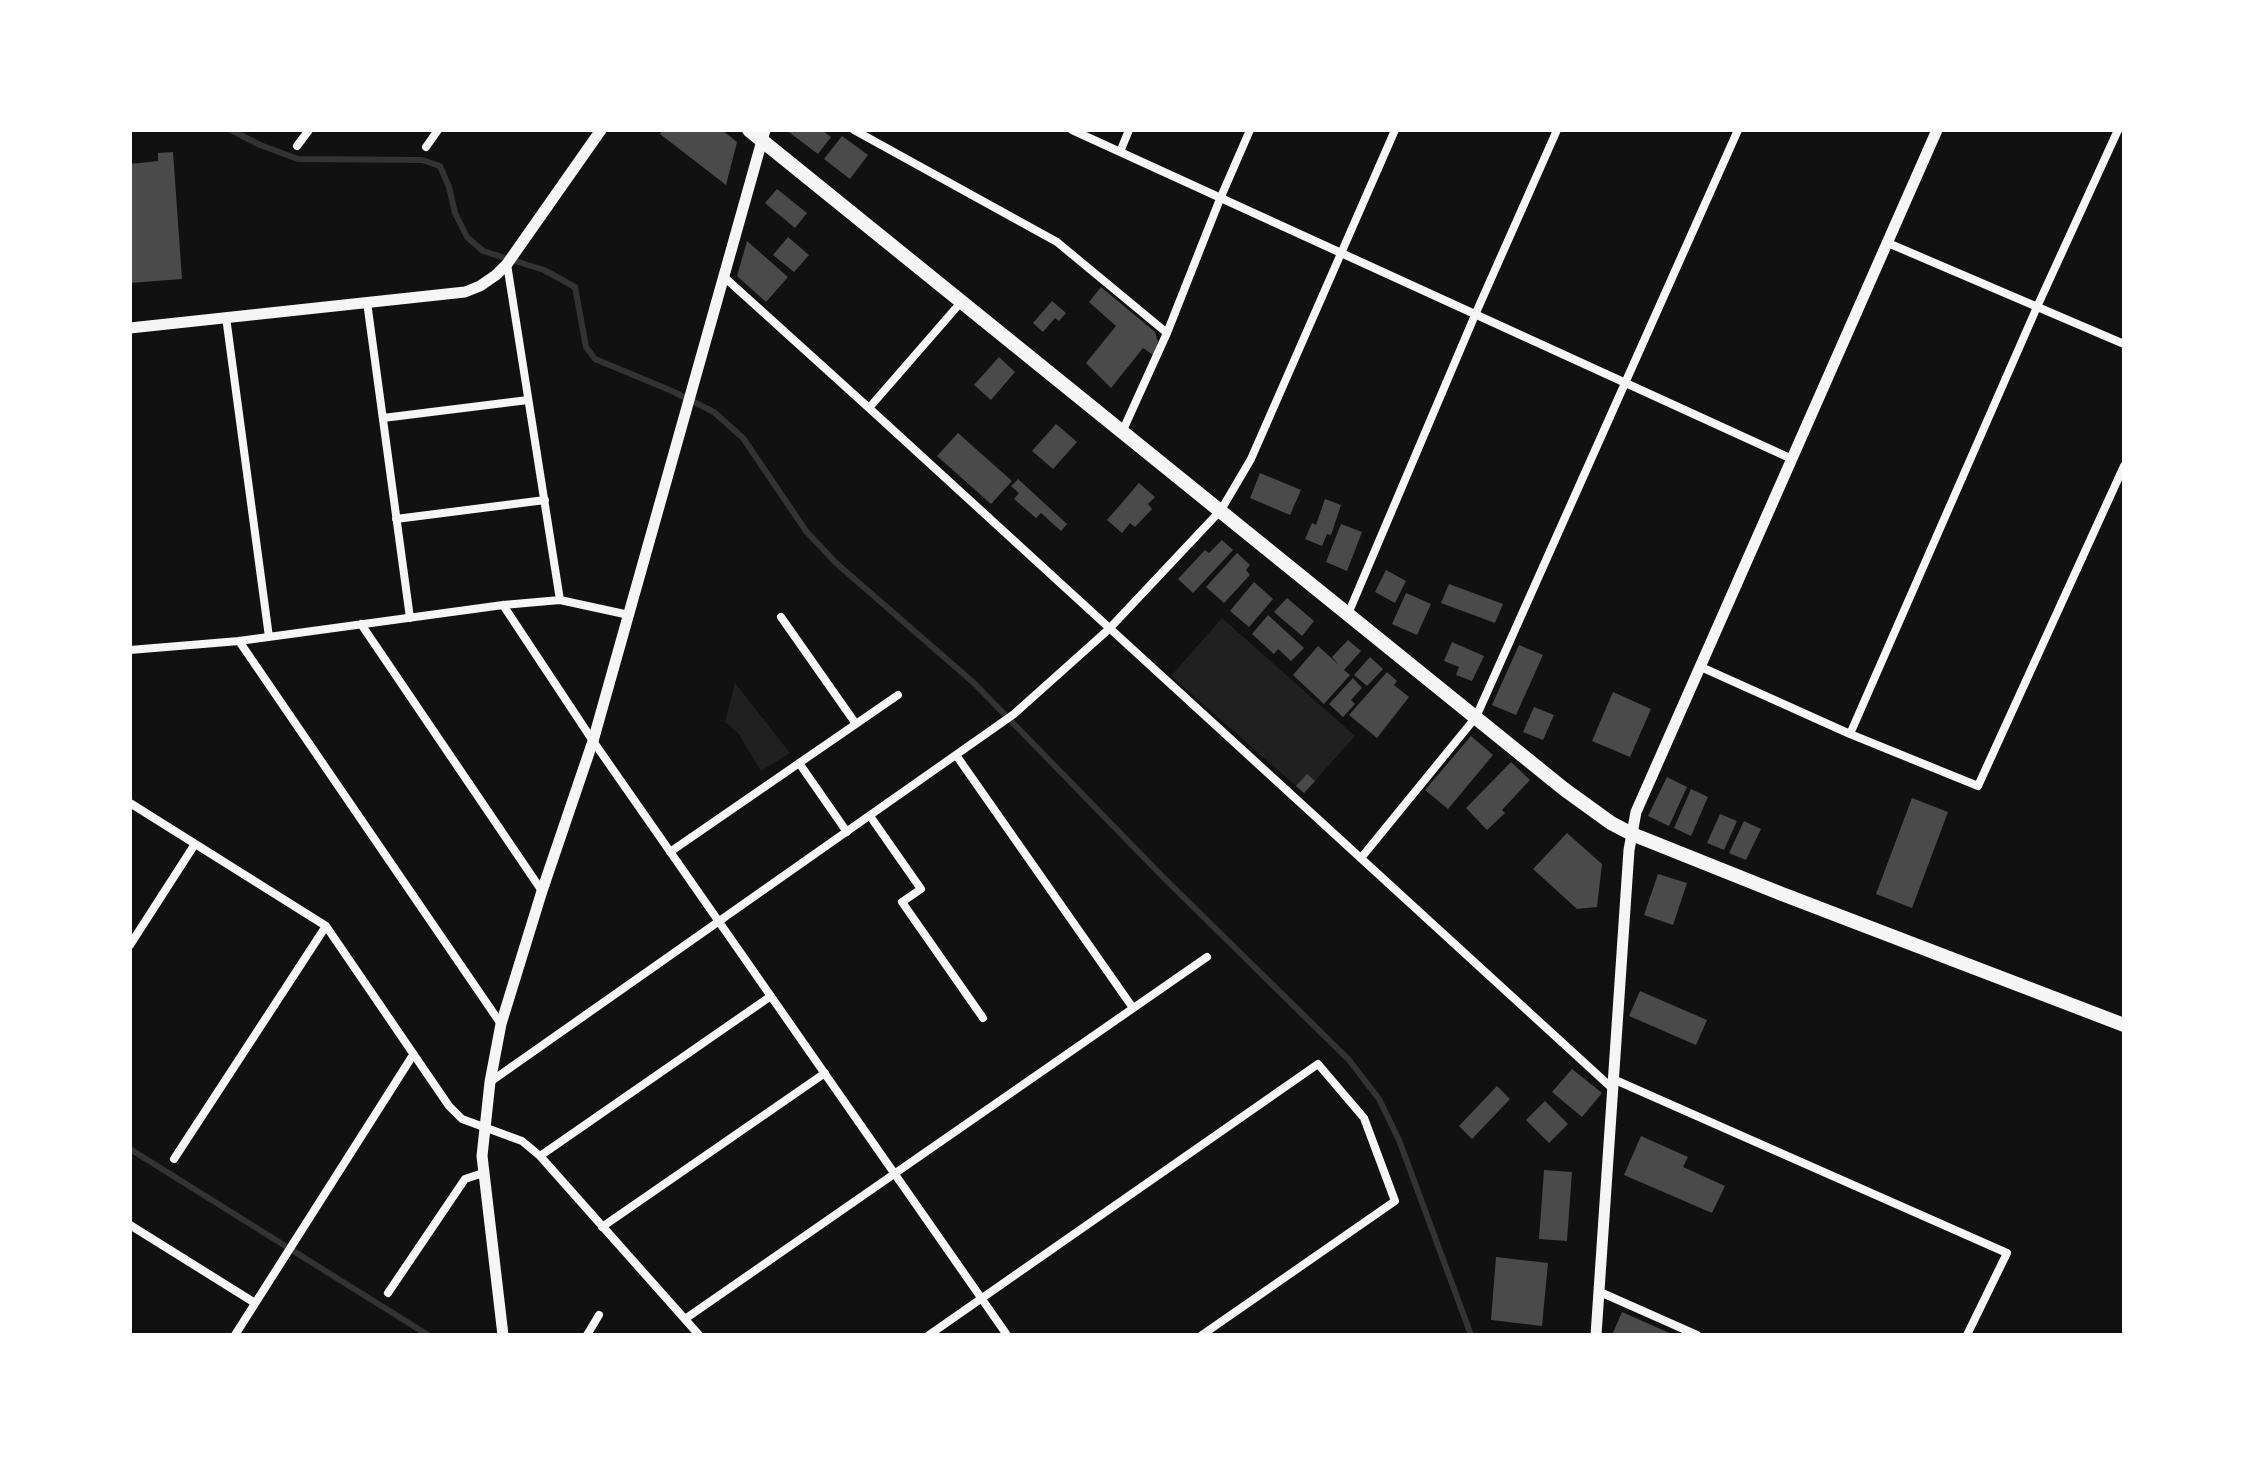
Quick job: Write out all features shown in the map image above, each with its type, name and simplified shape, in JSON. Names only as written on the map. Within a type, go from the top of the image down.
[{"type":"main road","points":[[749,130],[764,135],[962,301],[1564,789],[1611,823],[1811,906],[2124,1025]]},
{"type":"street","points":[[297,146],[309,130]]},
{"type":"street","points":[[426,147],[438,130]]},
{"type":"street","points":[[130,328],[465,292],[488,280],[508,264],[601,130]]},
{"type":"street","points":[[854,130],[1057,242],[1167,333]]},
{"type":"street","points":[[1072,130],[1792,459]]},
{"type":"street","points":[[1120,152],[1129,130]]},
{"type":"street","points":[[1123,430],[1167,333],[1250,130]]},
{"type":"street","points":[[490,1082],[1014,714],[1109,629],[1221,510],[1251,459],[1395,130]]},
{"type":"street","points":[[1348,614],[1557,130]]},
{"type":"street","points":[[1361,858],[1476,717],[1738,130]]},
{"type":"street","points":[[1596,1335],[1629,850],[1636,812],[1937,130]]},
{"type":"street","points":[[1850,734],[2118,130]]},
{"type":"street","points":[[503,1335],[483,1173],[484,1127],[501,1024],[593,741],[764,135]]},
{"type":"street","points":[[1888,243],[2124,344]]},
{"type":"street","points":[[508,264],[560,600]]},
{"type":"street","points":[[723,276],[1613,1084],[2007,1253],[1967,1335]]},
{"type":"street","points":[[869,408],[962,301]]},
{"type":"street","points":[[367,302],[410,618]]},
{"type":"street","points":[[226,317],[269,637]]},
{"type":"street","points":[[383,418],[528,400]]},
{"type":"street","points":[[1701,667],[1850,734],[1978,786],[2124,466]]},
{"type":"street","points":[[396,519],[545,500]]},
{"type":"street","points":[[130,650],[239,641],[560,600],[629,615]]},
{"type":"street","points":[[503,605],[593,741],[1007,1335]]},
{"type":"street","points":[[781,617],[856,724]]},
{"type":"street","points":[[361,624],[542,891]]},
{"type":"street","points":[[239,641],[501,1024]]},
{"type":"street","points":[[670,852],[898,695]]},
{"type":"street","points":[[956,755],[1133,1008]]},
{"type":"street","points":[[799,763],[847,832]]},
{"type":"street","points":[[130,803],[326,926],[449,1106],[462,1119],[522,1141],[540,1156],[699,1335]]},
{"type":"street","points":[[870,816],[921,889],[902,902],[983,1018]]},
{"type":"street","points":[[130,945],[195,844]]},
{"type":"street","points":[[174,1159],[326,926]]},
{"type":"street","points":[[685,1319],[1207,957]]},
{"type":"street","points":[[540,1156],[771,996]]},
{"type":"street","points":[[235,1335],[413,1055]]},
{"type":"street","points":[[929,1335],[1318,1064],[1364,1118],[1395,1201],[1202,1335]]},
{"type":"street","points":[[602,1227],[825,1073]]},
{"type":"street","points":[[388,1293],[465,1179],[483,1173]]},
{"type":"street","points":[[130,1225],[255,1303]]},
{"type":"street","points":[[1600,1292],[1697,1335]]},
{"type":"street","points":[[587,1335],[599,1315]]},
{"type":"shaded area","points":[[1222,618],[1355,736],[1304,793],[1171,676]]},
{"type":"shaded area","points":[[735,683],[790,753],[761,771],[738,733],[725,722]]},
{"type":"building","points":[[663,130],[722,130],[737,142],[726,185],[660,134]]},
{"type":"building","points":[[786,130],[822,130],[831,137],[818,154]]},
{"type":"building","points":[[842,136],[868,155],[850,179],[824,159]]},
{"type":"building","points":[[173,152],[182,279],[130,283],[130,164],[158,161],[158,153]]},
{"type":"building","points":[[777,189],[807,213],[795,228],[765,203]]},
{"type":"building","points":[[788,237],[809,255],[794,272],[773,255]]},
{"type":"building","points":[[747,241],[788,277],[766,302],[737,276]]},
{"type":"building","points":[[1101,287],[1155,332],[1158,342],[1153,355],[1143,348],[1111,388],[1086,363],[1116,326],[1089,302]]},
{"type":"building","points":[[1052,301],[1066,313],[1059,321],[1055,318],[1043,332],[1033,323]]},
{"type":"building","points":[[999,357],[1015,372],[991,400],[974,385]]},
{"type":"building","points":[[1056,424],[1077,442],[1053,469],[1032,451]]},
{"type":"building","points":[[958,433],[1012,481],[991,504],[937,456]]},
{"type":"building","points":[[1260,473],[1301,490],[1290,515],[1250,498]]},
{"type":"building","points":[[1018,479],[1067,524],[1061,531],[1041,513],[1036,518],[1014,499],[1019,493],[1011,486]]},
{"type":"building","points":[[1139,483],[1155,497],[1148,504],[1152,509],[1135,527],[1130,523],[1122,533],[1107,520]]},
{"type":"building","points":[[1325,499],[1341,505],[1331,535],[1327,534],[1322,546],[1305,539],[1312,523],[1316,525]]},
{"type":"building","points":[[1341,524],[1362,532],[1347,571],[1326,562]]},
{"type":"building","points":[[1222,540],[1233,550],[1193,593],[1178,579],[1205,550],[1209,553]]},
{"type":"building","points":[[1237,553],[1250,565],[1246,570],[1250,575],[1224,603],[1206,587]]},
{"type":"building","points":[[1386,570],[1406,581],[1395,603],[1375,592]]},
{"type":"building","points":[[1254,582],[1273,599],[1249,627],[1230,611]]},
{"type":"building","points":[[1449,584],[1503,604],[1495,623],[1441,603]]},
{"type":"building","points":[[1406,593],[1431,604],[1417,635],[1392,624]]},
{"type":"building","points":[[1287,598],[1314,621],[1302,636],[1274,612]]},
{"type":"building","points":[[1268,615],[1304,648],[1291,661],[1278,649],[1274,654],[1252,634]]},
{"type":"building","points":[[1348,640],[1361,651],[1344,670],[1350,675],[1324,704],[1293,675],[1318,646],[1339,665],[1332,657]]},
{"type":"building","points":[[1452,642],[1484,656],[1472,681],[1456,675],[1459,667],[1444,661]]},
{"type":"building","points":[[1519,645],[1543,655],[1516,715],[1492,705]]},
{"type":"building","points":[[1370,657],[1383,669],[1367,686],[1354,675]]},
{"type":"building","points":[[1387,672],[1397,681],[1394,685],[1409,697],[1377,738],[1349,715]]},
{"type":"building","points":[[1353,678],[1362,688],[1351,700],[1355,704],[1343,717],[1329,704]]},
{"type":"building","points":[[1613,692],[1651,709],[1630,757],[1592,741]]},
{"type":"building","points":[[1534,707],[1554,715],[1543,740],[1523,732]]},
{"type":"building","points":[[1471,736],[1493,755],[1448,809],[1425,790]]},
{"type":"building","points":[[1511,762],[1530,780],[1502,810],[1505,813],[1487,830],[1466,808]]},
{"type":"building","points":[[1307,774],[1315,781],[1304,793],[1296,786]]},
{"type":"building","points":[[1667,777],[1687,787],[1669,826],[1648,816]]},
{"type":"building","points":[[1691,789],[1708,797],[1691,836],[1674,828]]},
{"type":"building","points":[[1912,798],[1948,812],[1912,908],[1876,894]]},
{"type":"building","points":[[1720,814],[1737,821],[1724,850],[1707,843]]},
{"type":"building","points":[[1744,821],[1761,829],[1746,860],[1729,853]]},
{"type":"building","points":[[1567,833],[1602,864],[1597,907],[1577,909],[1533,869]]},
{"type":"building","points":[[1658,874],[1687,883],[1673,925],[1644,915]]},
{"type":"building","points":[[1640,991],[1707,1020],[1696,1045],[1629,1016]]},
{"type":"building","points":[[1572,1069],[1602,1093],[1582,1117],[1552,1092]]},
{"type":"building","points":[[1497,1086],[1510,1099],[1472,1139],[1459,1126]]},
{"type":"building","points":[[1545,1101],[1568,1124],[1549,1143],[1526,1120]]},
{"type":"building","points":[[1641,1136],[1688,1157],[1683,1167],[1725,1186],[1712,1213],[1624,1175]]},
{"type":"building","points":[[1544,1170],[1572,1172],[1567,1241],[1539,1239]]},
{"type":"building","points":[[1496,1257],[1548,1263],[1542,1326],[1491,1320]]},
{"type":"building","points":[[1622,1312],[1674,1335],[1612,1335]]},
{"type":"waterway","points":[[231,130],[298,159],[422,160],[440,166],[455,213],[467,237],[483,251],[544,270],[575,287],[586,347],[595,359],[714,412],[743,438],[806,531],[836,563],[974,683],[1163,877],[1349,1060],[1379,1099],[1399,1140],[1471,1335]]},
{"type":"waterway","points":[[130,1149],[428,1335]]}]
